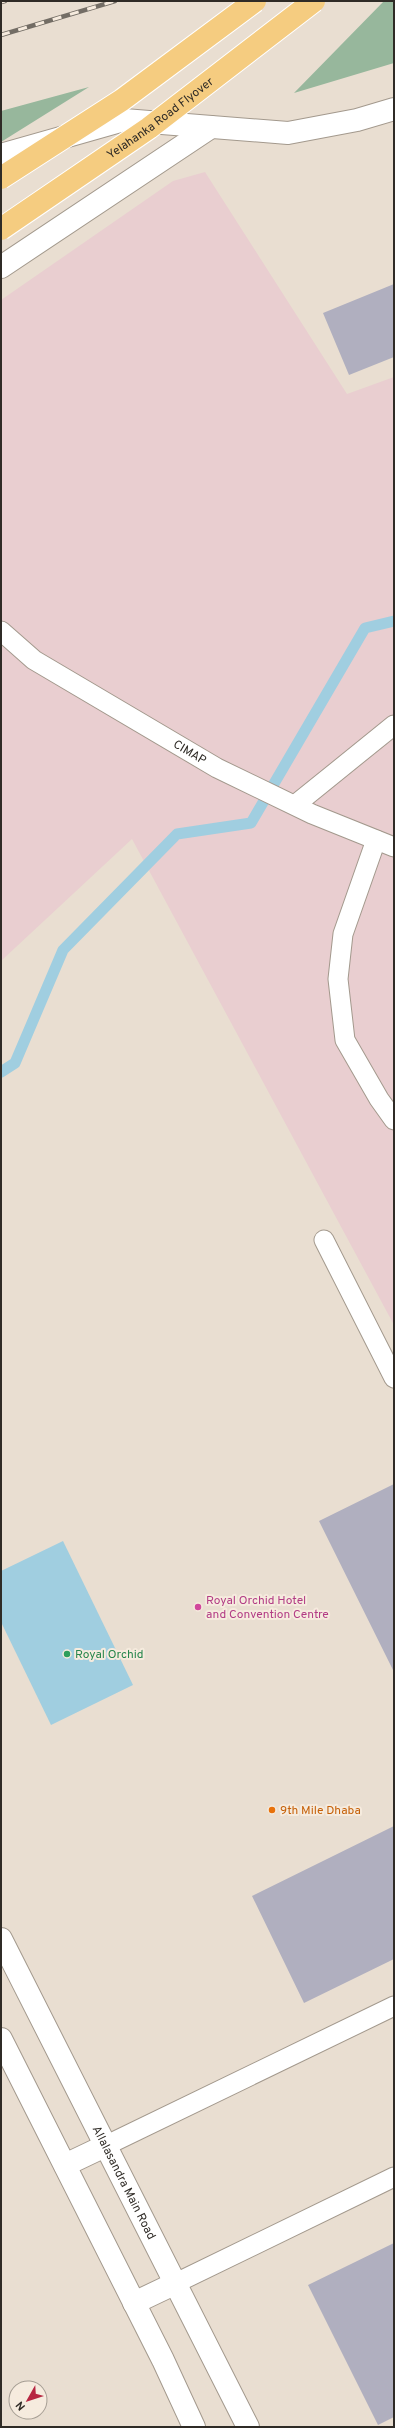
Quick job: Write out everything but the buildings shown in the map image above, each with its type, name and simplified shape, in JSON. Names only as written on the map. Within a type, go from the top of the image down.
[{"type":"main road","points":[[1,178],[122,100],[255,1]]},
{"type":"main road","name":"Yelahanka Road Flyover","points":[[1,229],[149,128],[314,1]]},
{"type":"street","points":[[1,155],[124,120],[288,133],[357,120],[394,109]]},
{"type":"street","points":[[1,267],[211,127]]},
{"type":"street","name":"Allalasandra Main Road","points":[[1,1939],[107,2145],[248,2427]]},
{"type":"street","points":[[1,2039],[134,2302],[194,2427]]},
{"type":"street","points":[[65,2165],[107,2145]]},
{"type":"street","points":[[134,2302],[176,2283]]},
{"type":"lane","name":"CIMAP","points":[[1,631],[34,660],[96,698],[217,768],[312,814],[394,847]]},
{"type":"lane","points":[[296,805],[394,725]]},
{"type":"lane","points":[[376,840],[343,934],[338,979],[345,1040],[379,1099],[394,1120]]},
{"type":"lane","points":[[324,1240],[394,1378]]},
{"type":"lane","points":[[107,2145],[394,2006]]},
{"type":"lane","points":[[176,2283],[394,2177]]},
{"type":"shaded area","points":[[205,172],[347,394],[394,377],[394,1325],[132,839],[1,961],[1,300],[173,181]]},
{"type":"green space","points":[[384,1],[394,1],[394,63],[294,93]]},
{"type":"green space","points":[[89,87],[1,142],[1,111]]},
{"type":"water","name":"Royal Orchid","points":[[63,1541],[133,1685],[51,1725],[1,1622],[1,1571]]},
{"type":"waterway","points":[[1,1072],[15,1063],[63,950],[177,834],[251,823],[365,628],[394,621]]},
{"type":"railway","points":[[1,2],[5,1]]},
{"type":"railway","points":[[1,35],[115,1]]},
{"type":"place","name":"Royal Orchid Hotel and Convention Centre","points":[[198,1607]]},
{"type":"place","name":"Royal Orchid","points":[[67,1654]]},
{"type":"place","name":"9th Mile Dhaba","points":[[272,1810]]}]
